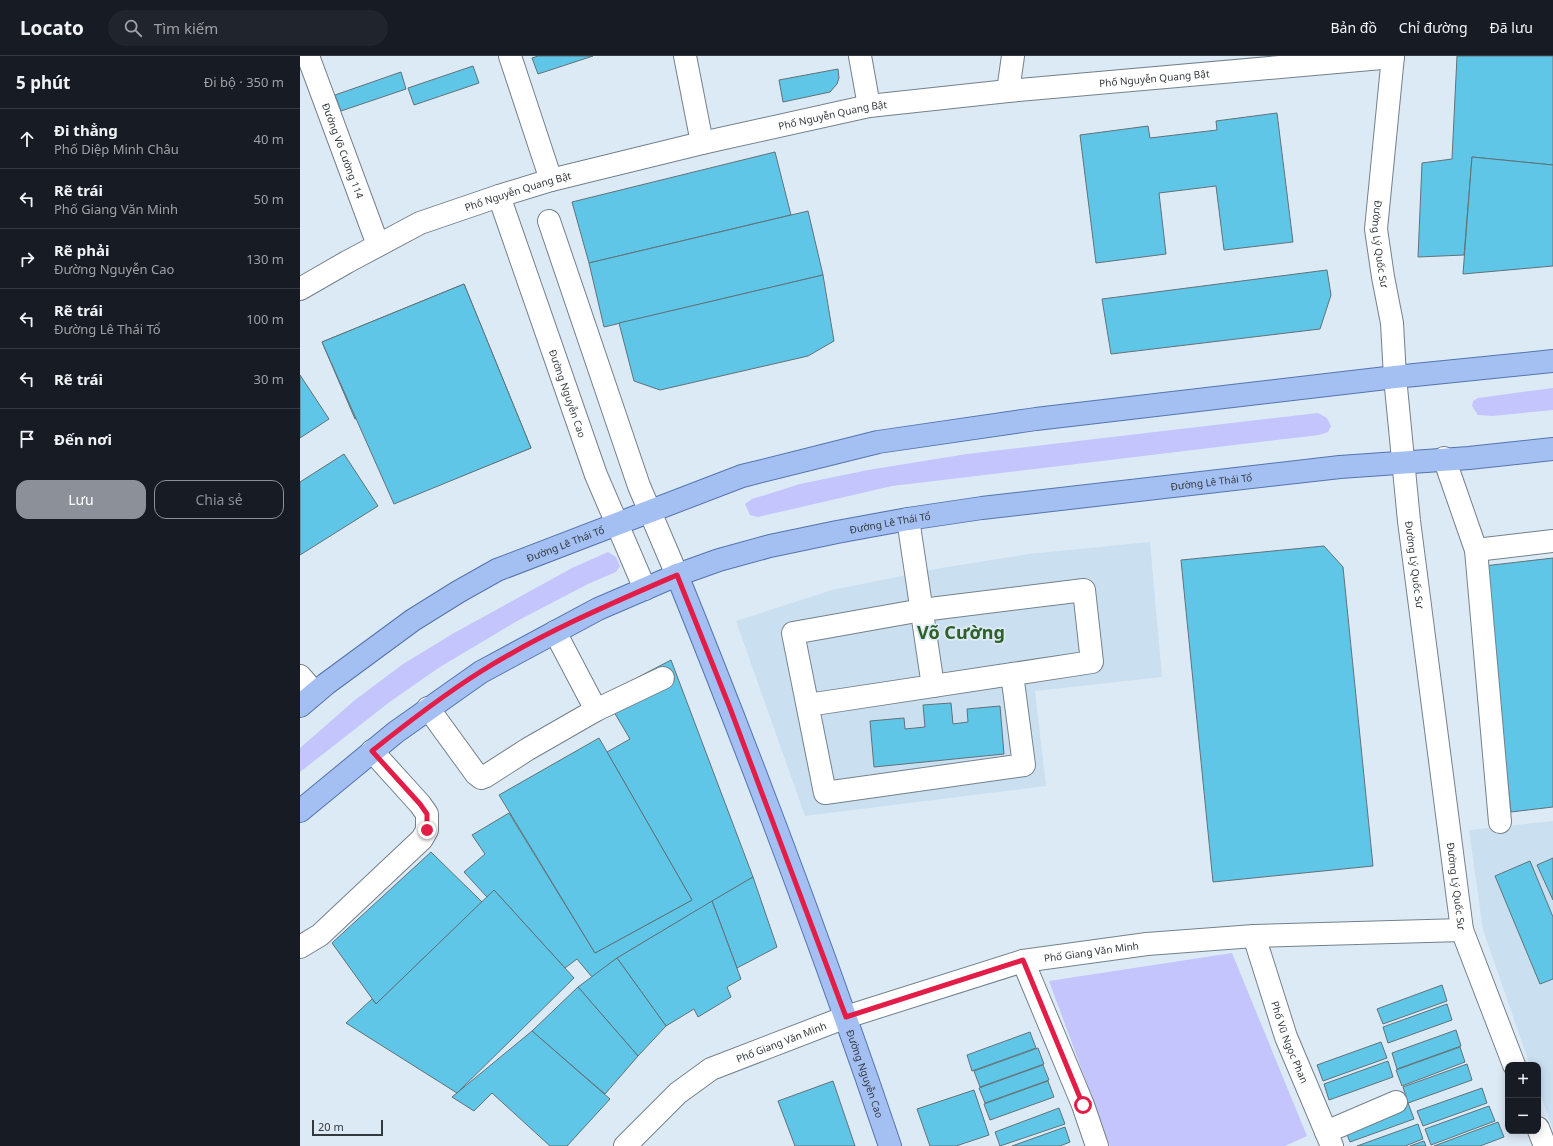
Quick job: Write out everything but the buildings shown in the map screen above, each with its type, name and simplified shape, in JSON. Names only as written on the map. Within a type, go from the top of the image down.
[{"type":"main road","name":"Đường Lê Thái Tổ","points":[[307,699],[395,633],[458,592],[497,570],[742,476],[878,442],[1036,419],[1395,377],[1553,361]]},
{"type":"main road","name":"Đường Lê Thái Tổ","points":[[300,811],[372,751],[428,708],[481,672],[598,608],[677,575],[719,560],[770,546],[908,519],[982,508],[1404,462],[1444,458],[1469,458],[1553,448]]},
{"type":"main road","name":"Đường Nguyễn Cao","points":[[677,575],[730,708],[846,1017],[890,1146]]},
{"type":"street","points":[[510,56],[551,180]]},
{"type":"street","points":[[685,56],[702,143]]},
{"type":"street","points":[[860,56],[869,106]]},
{"type":"street","points":[[1008,91],[1013,56]]},
{"type":"street","name":"Phố Nguyễn Quang Bật","points":[[300,289],[420,223],[499,196],[551,180],[702,143],[869,106],[1008,91],[1196,65],[1393,57]]},
{"type":"street","name":"Đường Lý Quốc Sư","points":[[1393,57],[1376,229],[1383,278],[1392,323],[1395,377],[1410,521],[1462,930],[1513,1062]]},
{"type":"street","name":"Đường Võ Cường 114","points":[[308,71],[378,245]]},
{"type":"street","name":"Đường Nguyễn Cao","points":[[499,196],[596,475],[645,588]]},
{"type":"street","points":[[549,221],[649,511],[677,575]]},
{"type":"street","points":[[1444,458],[1476,550],[1500,822]]},
{"type":"street","points":[[908,519],[933,686]]},
{"type":"street","points":[[1476,550],[1553,541]]},
{"type":"street","points":[[808,705],[1012,674],[1092,662],[1084,590],[922,610],[793,633],[825,793],[1024,765],[1012,674]]},
{"type":"street","points":[[555,632],[596,710]]},
{"type":"street","points":[[300,676],[307,699]]},
{"type":"street","points":[[428,708],[476,774],[481,778],[596,710],[663,678]]},
{"type":"street","points":[[300,947],[320,934],[422,839],[427,830],[427,814],[420,804],[372,751]]},
{"type":"street","name":"Phố Giang Văn Minh","points":[[625,1146],[678,1093],[711,1069],[846,1017],[1023,960],[1147,944],[1254,936],[1462,930]]},
{"type":"street","name":"Phố Vũ Ngọc Phan","points":[[1254,936],[1286,1037],[1328,1142]]},
{"type":"street","points":[[1023,960],[1083,1105],[1097,1146]]},
{"type":"street","points":[[1328,1142],[1396,1102]]},
{"type":"street","points":[[1540,1134],[1545,1146]]},
{"type":"shaded area","points":[[1553,388],[1553,410],[1492,416],[1478,415],[1472,406],[1473,401],[1478,398]]},
{"type":"shaded area","points":[[1318,413],[1327,418],[1331,426],[1328,432],[1319,435],[892,486],[758,517],[750,515],[745,504],[752,499],[800,484],[868,470],[967,454]]},
{"type":"shaded area","points":[[1150,542],[1162,677],[1035,691],[1046,786],[805,816],[736,621],[832,590],[941,568],[1029,554]]},
{"type":"shaded area","points":[[608,552],[616,557],[620,566],[616,572],[588,584],[517,621],[440,667],[391,701],[300,772],[300,748],[355,700],[403,664],[454,633],[572,568]]},
{"type":"shaded area","points":[[1553,821],[1553,1130],[1541,1096],[1541,1062],[1529,1062],[1483,930],[1469,830]]},
{"type":"shaded area","points":[[1232,953],[1307,1136],[1285,1146],[1110,1146],[1049,981]]},
{"type":"district","name":"Võ Cường","points":[[961,632]]},
{"type":"route","points":[[427,830],[427,814],[420,804],[372,751],[428,708],[481,672],[598,608],[677,575],[730,708],[846,1017],[1023,960],[1083,1105]]}]
